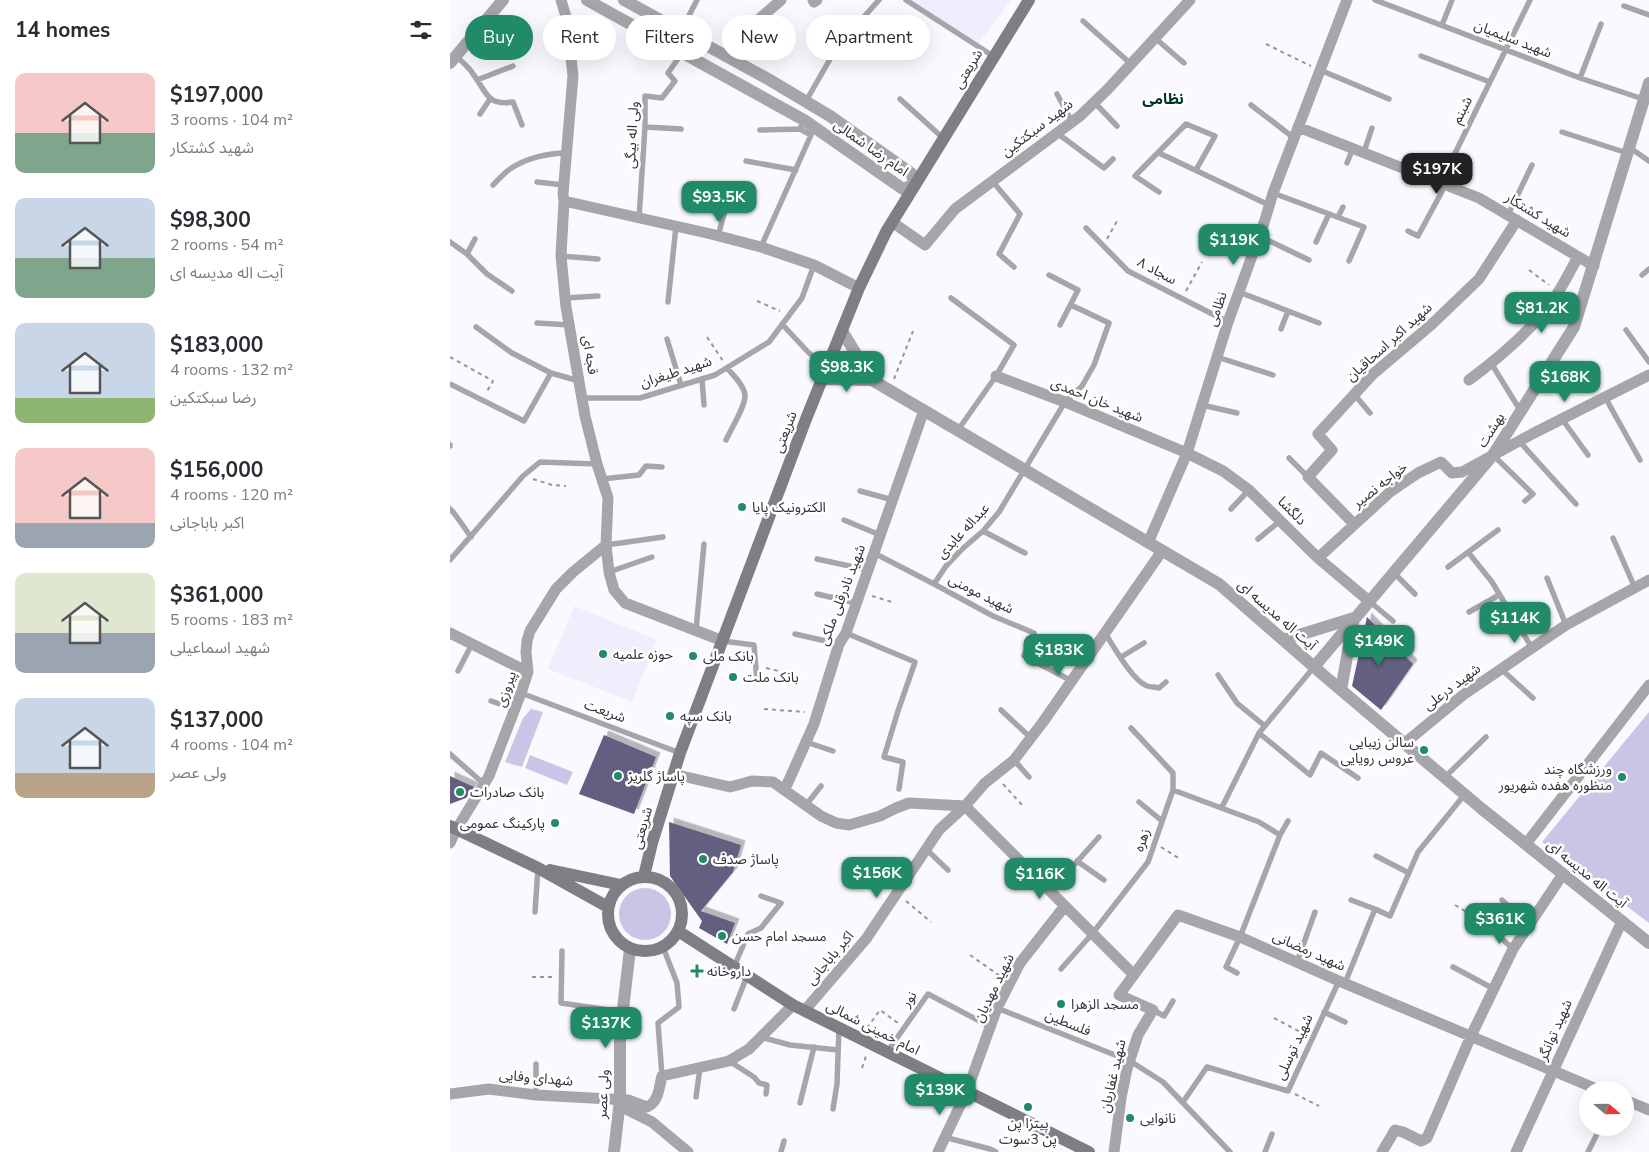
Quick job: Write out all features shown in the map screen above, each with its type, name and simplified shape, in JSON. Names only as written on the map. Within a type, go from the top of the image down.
[{"type":"main road","name":"شریعتی","points":[[644,876],[652,843],[680,753],[806,419],[859,288],[892,222],[914,184],[1029,0]]},
{"type":"main road","points":[[453,828],[538,868],[608,907]]},
{"type":"main road","points":[[538,868],[621,885]]},
{"type":"main road","points":[[644,876],[657,878],[668,884],[676,894],[681,906],[682,918],[672,940],[663,947],[652,951],[630,949],[619,942],[612,932],[608,920],[608,907],[614,892],[621,885],[632,879],[644,876]]},
{"type":"main road","name":"امام خمینی شمالی","points":[[678,930],[793,1005],[1089,1152]]},
{"type":"street","points":[[453,60],[503,0]]},
{"type":"street","name":"قجه ای","points":[[561,0],[566,20],[573,76],[560,256],[582,398],[597,464],[608,498],[606,545],[609,572],[614,590],[625,603],[723,641]]},
{"type":"street","name":"امام رضا شمالی","points":[[587,0],[626,22]]},
{"type":"street","name":"امام رضا شمالی","points":[[624,0],[652,15]]},
{"type":"street","points":[[764,15],[781,0]]},
{"type":"street","points":[[813,0],[814,2],[817,0]]},
{"type":"street","name":"شهید سبکتکین","points":[[892,222],[925,245],[955,209],[1072,122],[1094,102],[1190,0]]},
{"type":"street","name":"نظامی","points":[[1148,543],[1187,454],[1228,322],[1273,193],[1346,0]]},
{"type":"street","name":"امام رضا شمالی","points":[[694,60],[802,124],[903,190],[914,184],[912,174],[830,116],[733,60]]},
{"type":"street","name":"بهشت","points":[[1314,667],[1493,455],[1574,328],[1649,83]]},
{"type":"street","name":"شهید کشتکار","points":[[1298,127],[1479,198],[1594,266]]},
{"type":"street","points":[[564,201],[718,236],[761,248],[814,265],[859,288]]},
{"type":"street","name":"شهید اکبر اسحاقیان","points":[[1308,477],[1332,450],[1318,434],[1373,374],[1431,325],[1479,279],[1512,218]]},
{"type":"street","points":[[1469,380],[1491,363],[1535,323],[1559,292],[1578,257]]},
{"type":"street","points":[[842,331],[872,380]]},
{"type":"street","points":[[824,374],[872,380]]},
{"type":"street","points":[[1493,455],[1649,375]]},
{"type":"street","name":"شهید خان احمدی","points":[[996,376],[1065,402],[1187,454]]},
{"type":"street","name":"آیت اله مدیسه ای","points":[[872,380],[1219,584],[1464,794],[1649,943]]},
{"type":"street","name":"شهید نادرقلی ملکی","points":[[785,789],[817,713],[839,644],[846,633],[924,410]]},
{"type":"street","name":"دلگشا","points":[[1187,454],[1223,471],[1249,490],[1318,558],[1369,601]]},
{"type":"street","name":"خواجه نصیر","points":[[1318,558],[1390,492],[1418,474],[1441,462],[1452,473],[1462,472],[1493,455]]},
{"type":"street","points":[[1308,477],[1354,524]]},
{"type":"street","name":"پیروزی","points":[[450,843],[453,828],[489,776],[515,709],[528,672],[526,652],[530,631],[556,589],[573,572],[606,545]]},
{"type":"street","name":"اکبر باباجانی","points":[[805,1010],[866,939],[939,830],[965,806],[985,783],[1014,760],[1032,738],[1162,551]]},
{"type":"street","name":"شهید درعلی","points":[[1405,743],[1463,695],[1566,625],[1649,580]]},
{"type":"street","points":[[1283,640],[1354,618],[1341,690]]},
{"type":"street","points":[[450,633],[528,672]]},
{"type":"street","points":[[1526,844],[1649,685]]},
{"type":"street","points":[[673,774],[730,787],[752,781],[773,782],[821,816],[836,823],[849,825],[880,816],[909,803],[965,806],[1134,975]]},
{"type":"street","points":[[1382,1152],[1395,1130],[1422,1141],[1427,1138],[1471,1036],[1513,949],[1563,874]]},
{"type":"street","name":"شهید مهدیان","points":[[938,1152],[966,1091],[997,1008],[1020,963],[1064,907]]},
{"type":"street","name":"شهید رمضانی","points":[[1153,1010],[1119,995],[1178,916],[1240,937],[1579,1082]]},
{"type":"street","name":"شهید توانگر","points":[[1516,1152],[1622,921]]},
{"type":"street","name":"ولی عصر","points":[[614,1152],[620,1100],[620,1035],[630,949]]},
{"type":"street","points":[[652,1122],[653,1105],[662,1076],[729,1061],[749,1049],[793,1005]]},
{"type":"street","name":"شهید غفاریان","points":[[1114,1152],[1121,1098],[1130,1060],[1138,1035],[1153,1010]]},
{"type":"street","name":"شهدای وفایی","points":[[450,1094],[489,1089],[536,1095],[628,1100],[648,1107],[653,1105]]},
{"type":"street","points":[[620,1100],[626,1108],[652,1122],[688,1152]]},
{"type":"street","points":[[1634,1104],[1649,1110]]},
{"type":"lane","points":[[689,15],[697,0]]},
{"type":"lane","points":[[806,102],[837,47],[879,0]]},
{"type":"lane","points":[[906,0],[993,56]]},
{"type":"lane","name":"شهید سلیمیان","points":[[1375,0],[1580,78],[1644,99]]},
{"type":"lane","points":[[1442,25],[1452,0]]},
{"type":"lane","name":"شبنم","points":[[1408,231],[1418,236],[1530,0]]},
{"type":"lane","points":[[1624,6],[1649,15]]},
{"type":"lane","points":[[1082,21],[1131,64]]},
{"type":"lane","points":[[1580,78],[1601,24]]},
{"type":"lane","points":[[1154,38],[1184,63]]},
{"type":"lane","points":[[1421,56],[1490,82]]},
{"type":"lane","points":[[453,60],[477,80],[490,99],[501,104],[512,102],[522,125]]},
{"type":"lane","name":"ولی اله بیگی","points":[[639,218],[645,127],[645,96],[662,98],[675,81],[668,73],[677,60]]},
{"type":"lane","points":[[477,80],[513,66]]},
{"type":"lane","points":[[1320,70],[1389,99]]},
{"type":"lane","points":[[1057,94],[1072,122]]},
{"type":"lane","points":[[480,114],[490,99]]},
{"type":"lane","points":[[900,99],[944,138]]},
{"type":"lane","points":[[1094,102],[1117,126]]},
{"type":"lane","points":[[1251,105],[1294,138]]},
{"type":"lane","points":[[760,130],[802,124],[811,135],[761,248]]},
{"type":"lane","points":[[1159,192],[1135,176],[1186,124],[1215,136],[1196,170]]},
{"type":"lane","points":[[645,127],[681,129]]},
{"type":"lane","points":[[1347,163],[1359,150],[1372,128]]},
{"type":"lane","points":[[1562,132],[1628,150],[1649,161]]},
{"type":"lane","points":[[1057,133],[1104,168],[1113,159]]},
{"type":"lane","points":[[492,185],[510,169],[531,160],[550,153],[567,153]]},
{"type":"lane","points":[[1159,153],[1270,205]]},
{"type":"lane","points":[[746,161],[796,170]]},
{"type":"lane","points":[[1512,218],[1532,164]]},
{"type":"lane","points":[[538,182],[564,185]]},
{"type":"lane","points":[[993,182],[1020,214],[999,254],[1014,267]]},
{"type":"lane","points":[[1273,193],[1364,227],[1350,261]]},
{"type":"lane","points":[[718,236],[727,203]]},
{"type":"lane","points":[[1338,217],[1343,207]]},
{"type":"lane","points":[[1316,242],[1329,214]]},
{"type":"lane","points":[[668,302],[676,226]]},
{"type":"lane","name":"سجاد ۸","points":[[1086,228],[1128,270],[1228,322]]},
{"type":"lane","points":[[1259,236],[1309,260]]},
{"type":"lane","points":[[467,254],[475,239]]},
{"type":"lane","points":[[450,242],[467,254],[487,274],[512,290]]},
{"type":"lane","points":[[560,256],[598,260]]},
{"type":"lane","name":"شهید طیغران","points":[[582,398],[640,398],[716,375],[769,342],[802,298],[814,265]]},
{"type":"lane","points":[[1642,275],[1649,269]]},
{"type":"lane","points":[[1049,275],[1078,290],[1060,325]]},
{"type":"lane","points":[[1239,292],[1319,323]]},
{"type":"lane","points":[[566,298],[598,296]]},
{"type":"lane","points":[[951,298],[1014,345],[996,376],[958,430]]},
{"type":"lane","name":"عبداله عابدی","points":[[934,584],[946,566],[983,531],[999,512],[1065,402],[1082,386],[1094,365],[1109,323],[1071,305]]},
{"type":"lane","points":[[1281,329],[1288,311]]},
{"type":"lane","points":[[537,323],[570,325]]},
{"type":"lane","points":[[782,324],[808,352],[824,374]]},
{"type":"lane","points":[[476,327],[512,353],[551,373],[579,381]]},
{"type":"lane","points":[[1626,330],[1649,362]]},
{"type":"lane","points":[[667,339],[681,385]]},
{"type":"lane","points":[[1217,357],[1273,375]]},
{"type":"lane","points":[[1491,363],[1521,411]]},
{"type":"lane","points":[[726,440],[744,403],[745,395],[743,388],[727,368]]},
{"type":"lane","points":[[450,384],[524,421],[551,373]]},
{"type":"lane","points":[[702,379],[704,405]]},
{"type":"lane","points":[[1354,394],[1370,413]]},
{"type":"lane","points":[[1606,397],[1640,460]]},
{"type":"lane","points":[[1202,406],[1237,413]]},
{"type":"lane","points":[[1562,419],[1588,455]]},
{"type":"lane","points":[[1519,441],[1576,504]]},
{"type":"lane","points":[[1493,455],[1533,494],[1525,501]]},
{"type":"lane","points":[[1289,458],[1308,477]]},
{"type":"lane","points":[[450,560],[523,476],[540,462],[597,464]]},
{"type":"lane","points":[[602,479],[639,475],[646,466],[662,467]]},
{"type":"lane","points":[[1231,509],[1249,490]]},
{"type":"lane","points":[[860,491],[893,500]]},
{"type":"lane","points":[[450,510],[471,537]]},
{"type":"lane","points":[[844,520],[880,535]]},
{"type":"lane","points":[[1258,539],[1280,521]]},
{"type":"lane","points":[[1448,567],[1498,530]]},
{"type":"lane","points":[[983,531],[1025,553]]},
{"type":"lane","points":[[606,545],[663,537]]},
{"type":"lane","points":[[1613,538],[1634,588]]},
{"type":"lane","points":[[696,630],[704,544]]},
{"type":"lane","points":[[1468,552],[1492,582],[1532,648]]},
{"type":"lane","name":"شهید مومنی","points":[[874,553],[993,616],[1034,633],[1024,656],[1072,681]]},
{"type":"lane","points":[[609,572],[652,557]]},
{"type":"lane","points":[[817,559],[868,570]]},
{"type":"lane","points":[[1393,572],[1415,594]]},
{"type":"lane","points":[[1547,578],[1566,625]]},
{"type":"lane","points":[[816,594],[858,598]]},
{"type":"lane","points":[[1469,612],[1499,595]]},
{"type":"lane","points":[[1369,601],[1393,621]]},
{"type":"lane","points":[[846,633],[916,662],[898,710],[884,757],[903,762],[899,789]]},
{"type":"lane","points":[[1105,633],[1137,678],[1146,686],[1159,688],[1166,682]]},
{"type":"lane","points":[[795,634],[839,644]]},
{"type":"lane","points":[[723,641],[754,644],[757,681]]},
{"type":"lane","points":[[1121,657],[1144,643]]},
{"type":"lane","points":[[458,670],[472,644]]},
{"type":"lane","points":[[1222,807],[1259,733],[1314,667]]},
{"type":"lane","points":[[1501,669],[1534,698]]},
{"type":"lane","points":[[1218,675],[1237,703],[1265,726]]},
{"type":"lane","name":"شریعت","points":[[521,693],[680,753]]},
{"type":"lane","points":[[491,701],[515,709]]},
{"type":"lane","points":[[1001,710],[1032,738]]},
{"type":"lane","points":[[1131,728],[1173,773],[1173,790],[1259,822],[1280,835]]},
{"type":"lane","points":[[1259,733],[1310,775],[1321,753],[1358,778]]},
{"type":"lane","points":[[1445,778],[1486,737]]},
{"type":"lane","points":[[806,742],[833,751]]},
{"type":"lane","points":[[450,754],[484,784]]},
{"type":"lane","points":[[1014,760],[1029,777]]},
{"type":"lane","points":[[806,805],[821,786]]},
{"type":"lane","name":"زهره","points":[[1061,969],[1092,934],[1148,862],[1173,790]]},
{"type":"lane","points":[[1351,900],[1390,916],[1418,852],[1464,794]]},
{"type":"lane","points":[[1140,802],[1162,821]]},
{"type":"lane","points":[[1236,973],[1226,967],[1240,937],[1280,835],[1288,821]]},
{"type":"lane","points":[[1050,892],[1099,836]]},
{"type":"lane","points":[[926,849],[948,870]]},
{"type":"lane","points":[[1376,856],[1409,873]]},
{"type":"lane","points":[[1078,861],[1104,880]]},
{"type":"lane","points":[[535,912],[538,868]]},
{"type":"lane","points":[[734,967],[748,934],[761,928],[781,902],[761,896]]},
{"type":"lane","points":[[1502,900],[1528,926]]},
{"type":"lane","points":[[1342,982],[1375,909]]},
{"type":"lane","points":[[1297,962],[1315,912]]},
{"type":"lane","points":[[1486,924],[1513,949]]},
{"type":"lane","points":[[662,1076],[658,1023],[679,1007],[677,982],[663,947]]},
{"type":"lane","points":[[562,951],[561,1003],[623,1012]]},
{"type":"lane","points":[[1453,967],[1494,989]]},
{"type":"lane","points":[[734,1009],[747,976]]},
{"type":"lane","name":"شهید توسلی","points":[[1183,1102],[1207,1067],[1288,1091],[1324,1012],[1342,982]]},
{"type":"lane","name":"نور","points":[[887,1052],[928,994],[990,1026]]},
{"type":"lane","points":[[1153,1010],[1164,1016],[1173,1001]]},
{"type":"lane","name":"فلسطین","points":[[997,1008],[1130,1060],[1163,1082],[1230,1152]]},
{"type":"lane","points":[[1324,1012],[1345,1022]]},
{"type":"lane","points":[[834,1108],[837,1084],[839,1027]]},
{"type":"lane","points":[[761,1037],[790,1045],[838,1050]]},
{"type":"lane","points":[[800,1103],[814,1047]]},
{"type":"lane","points":[[729,1061],[754,1077],[759,1083],[768,1085],[766,1094]]},
{"type":"lane","points":[[536,1064],[536,1095]]},
{"type":"lane","points":[[696,1097],[700,1068]]},
{"type":"lane","points":[[1265,1152],[1272,1134]]},
{"type":"lane","points":[[1588,1152],[1596,1136]]},
{"type":"lane","points":[[944,1137],[996,1152]]},
{"type":"lane","points":[[781,1152],[784,1141]]},
{"type":"path","points":[[1266,44],[1320,70]]},
{"type":"path","points":[[1104,246],[1117,221]]},
{"type":"path","points":[[1182,298],[1202,262]]},
{"type":"path","points":[[1529,270],[1559,292]]},
{"type":"path","points":[[757,300],[789,315]]},
{"type":"path","points":[[889,390],[913,331]]},
{"type":"path","points":[[707,337],[727,368]]},
{"type":"path","points":[[450,357],[493,381],[482,399]]},
{"type":"path","points":[[523,476],[552,485],[566,486]]},
{"type":"path","points":[[858,598],[895,603]]},
{"type":"path","points":[[756,666],[795,675]]},
{"type":"path","points":[[764,709],[817,713]]},
{"type":"path","points":[[995,775],[1022,806]]},
{"type":"path","points":[[1155,843],[1180,859]]},
{"type":"path","points":[[897,893],[931,922]]},
{"type":"path","points":[[1455,905],[1486,924]]},
{"type":"path","points":[[970,955],[1010,983]]},
{"type":"path","points":[[532,977],[561,977]]},
{"type":"path","points":[[860,1038],[880,1010],[904,1027]]},
{"type":"path","points":[[1274,1018],[1312,1038]]},
{"type":"path","points":[[1288,1091],[1319,1106]]},
{"type":"shaded area","points":[[912,0],[1011,0],[978,44]]},
{"type":"shaded area","name":"حوزه علمیه","points":[[574,606],[657,640],[632,702],[548,669]]},
{"type":"shaded area","points":[[531,709],[543,712],[522,767],[505,762],[523,718]]},
{"type":"shaded area","name":"ورزشگاه چند منظوره هفده شهریور","points":[[1649,712],[1649,923],[1542,842]]},
{"type":"shaded area","points":[[530,755],[573,772],[567,785],[525,768]]},
{"type":"shaded area","points":[[645,888],[655,890],[663,896],[669,904],[671,914],[669,924],[663,932],[655,938],[645,940],[635,938],[627,932],[621,924],[619,914],[621,904],[627,896],[635,890]]},
{"type":"building","points":[[1367,617],[1413,664],[1381,710],[1352,686]]},
{"type":"building","name":"پاساژ گلریز","points":[[604,735],[656,757],[634,814],[579,794]]},
{"type":"building","name":"بانک صادرات","points":[[450,776],[474,787],[466,798],[450,804]]},
{"type":"building","name":"پاساژ صدف","points":[[669,822],[741,845],[733,872],[701,911],[735,923],[727,944],[699,928],[702,921],[670,876]]},
{"type":"place","name":"الکترونیک پایا","points":[[742,507]]},
{"type":"place","name":"حوزه علمیه","points":[[603,654]]},
{"type":"place","name":"بانک ملی","points":[[693,656]]},
{"type":"place","name":"بانک ملت","points":[[733,677]]},
{"type":"place","name":"بانک سپه","points":[[670,716]]},
{"type":"place","name":"سالن زیبایی عروس رویایی","points":[[1424,750]]},
{"type":"place","name":"پاساژ گلریز","points":[[618,776]]},
{"type":"place","name":"ورزشگاه چند منظوره هفده شهریور","points":[[1622,777]]},
{"type":"place","name":"بانک صادرات","points":[[460,792]]},
{"type":"place","name":"پارکینگ عمومی","points":[[555,823]]},
{"type":"place","name":"پاساژ صدف","points":[[703,859]]},
{"type":"place","name":"مسجد امام حسن","points":[[722,936]]},
{"type":"place","name":"داروخانه","points":[[697,971]]},
{"type":"place","name":"مسجد الزهرا","points":[[1061,1004]]},
{"type":"place","name":"پیتزا پن پن 3سوت","points":[[1028,1107]]},
{"type":"place","name":"نانوایی","points":[[1130,1118]]},
{"type":"district","name":"نظامی","points":[[1163,99]]}]
